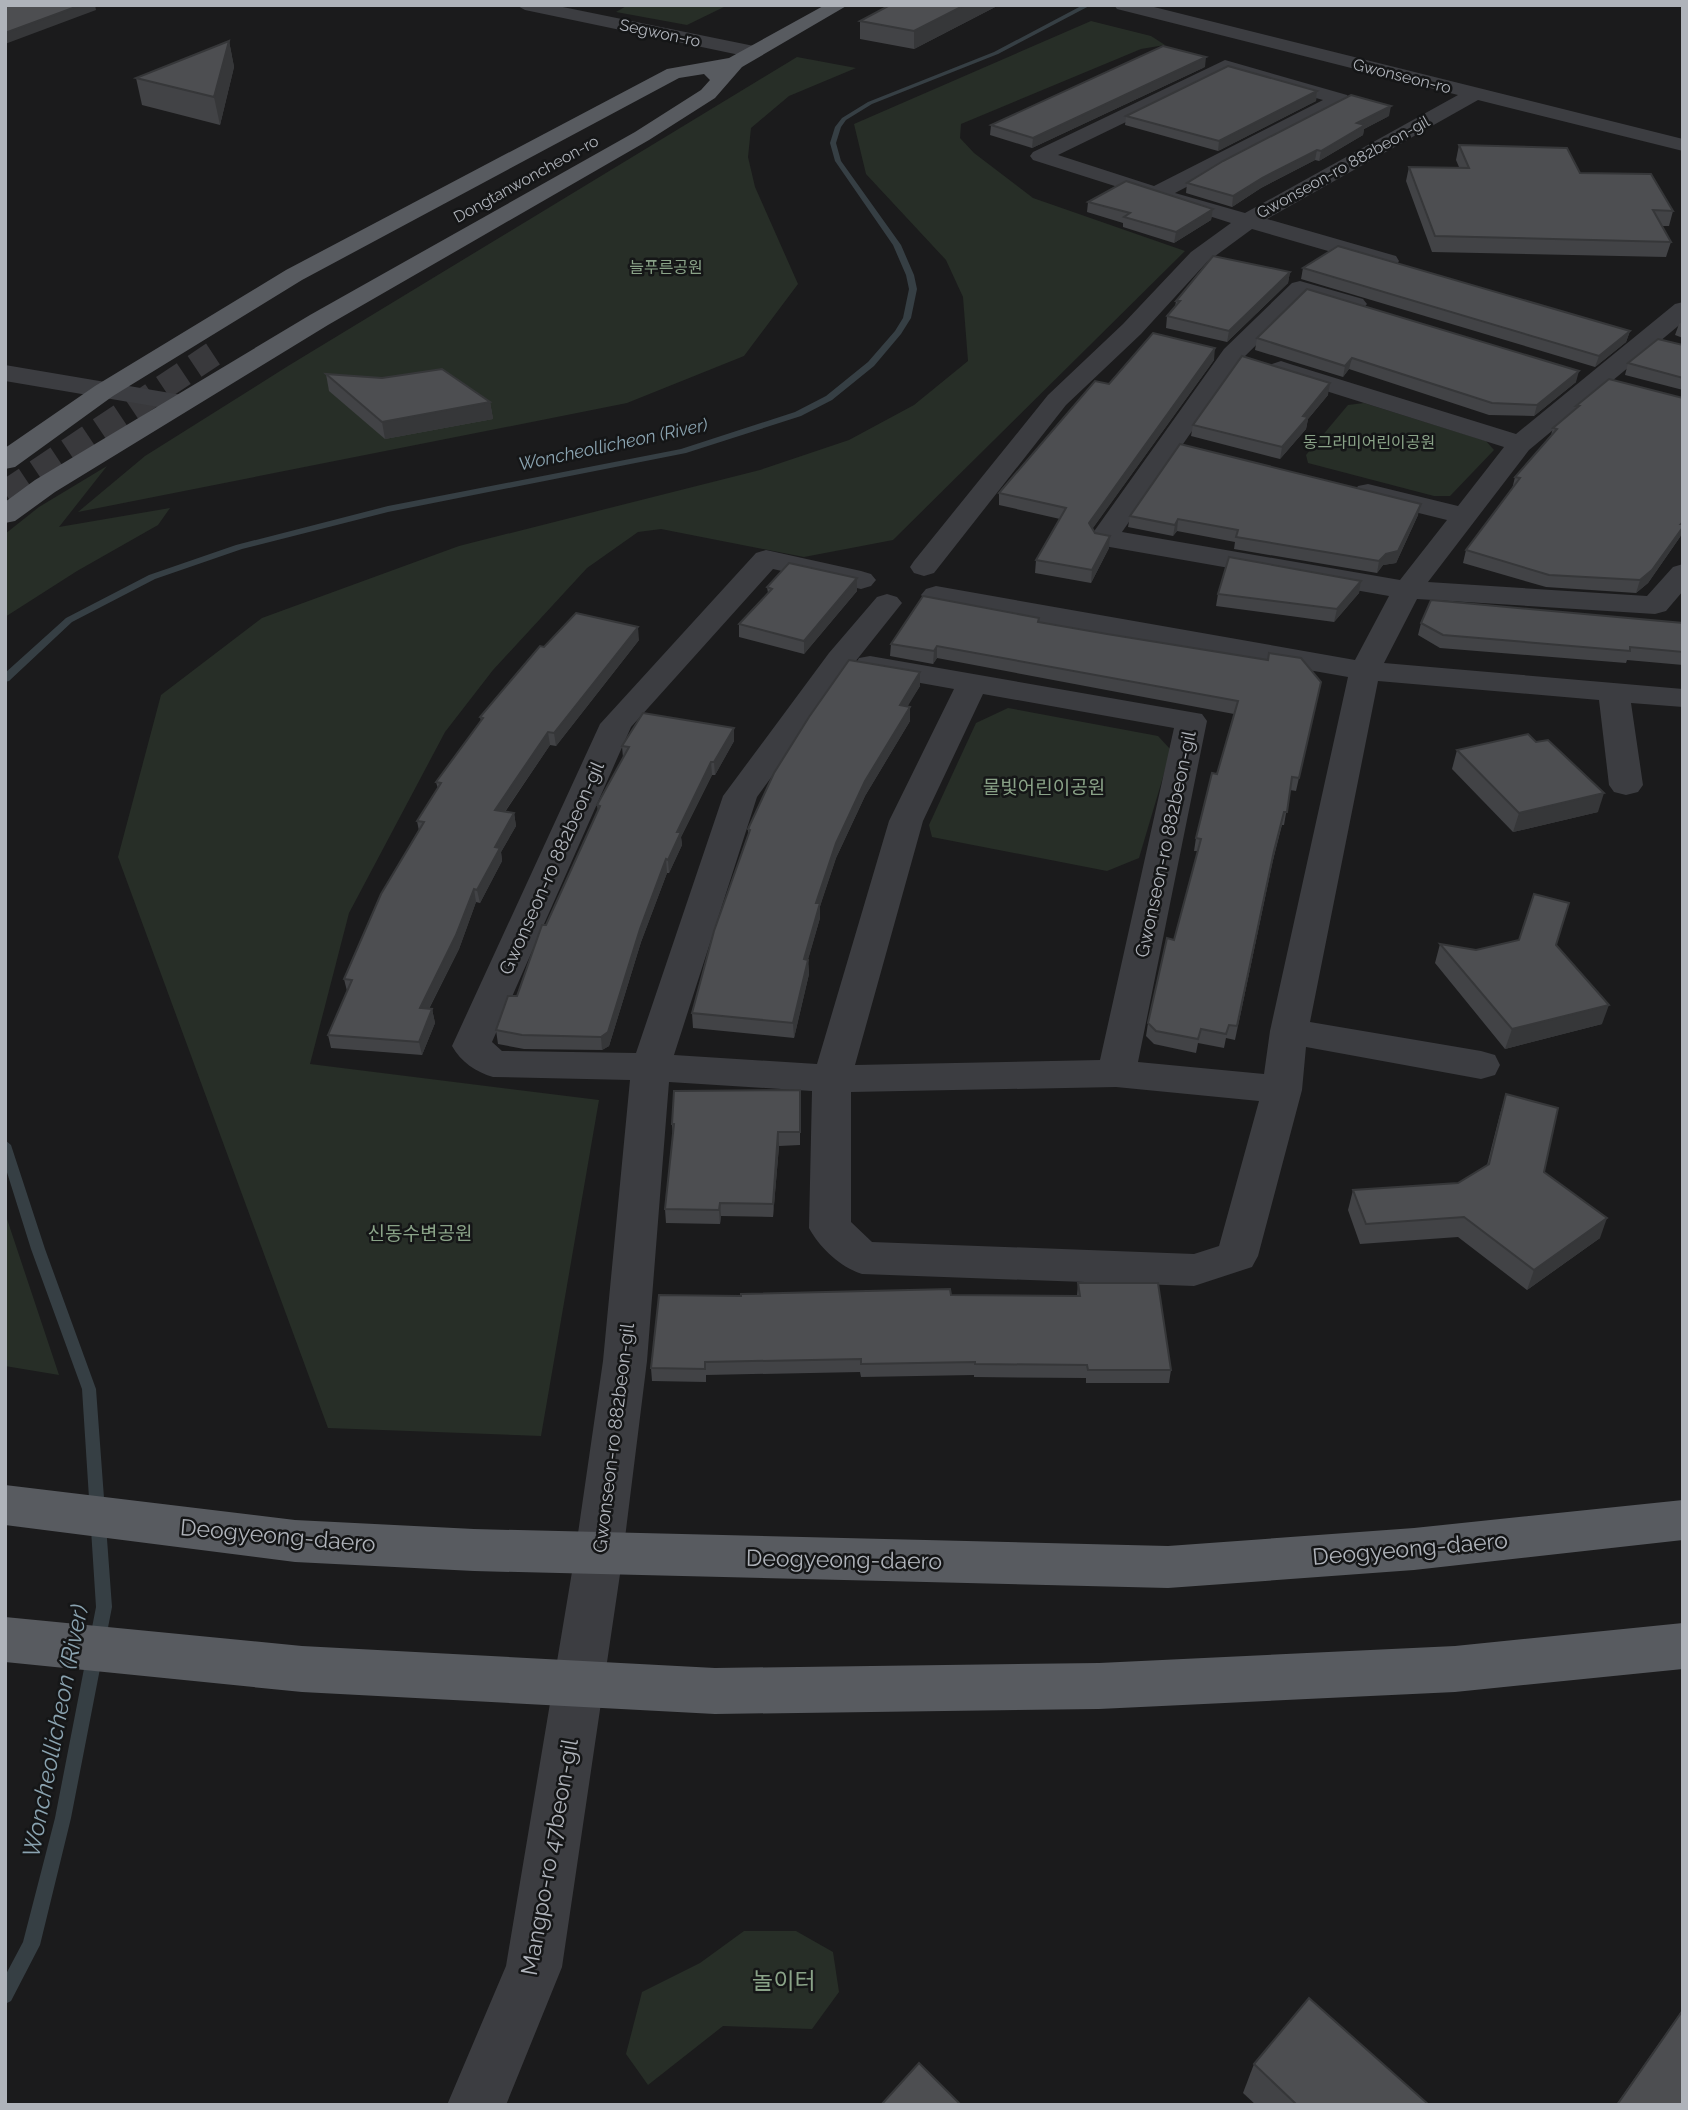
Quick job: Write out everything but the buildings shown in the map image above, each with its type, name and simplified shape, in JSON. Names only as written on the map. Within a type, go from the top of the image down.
[{"type":"main road","name":"Dongtanwoncheon-ro","points":[[407,246],[839,5]]},
{"type":"main road","points":[[5,461],[104,391],[294,275],[674,73],[744,57]]},
{"type":"main road","points":[[5,515],[45,486],[319,320],[642,136],[708,94],[744,57]]},
{"type":"main road","name":"Deogyeong-daero","points":[[5,1505],[295,1541],[599,1554],[1168,1567],[1414,1549],[1683,1520]]},
{"type":"main road","points":[[5,1639],[302,1669],[715,1691],[1099,1686],[1455,1669],[1683,1646]]},
{"type":"street","name":"Segwon-ro","points":[[525,5],[744,57]]},
{"type":"street","name":"Gwonseon-ro","points":[[1123,5],[1683,145]]},
{"type":"street","name":"Gwonseon-ro 882beon-gil","points":[[1156,194],[1340,99],[1225,66],[1040,156],[1156,194],[1249,220]]},
{"type":"street","name":"Gwonseon-ro 882beon-gil","points":[[874,592],[865,573],[903,564],[1057,400],[1132,329],[1199,257],[1249,220],[1474,94]]},
{"type":"street","points":[[1249,220],[1410,267]]},
{"type":"street","points":[[1378,312],[1300,288],[1220,351],[1169,442],[1104,537],[1407,590],[1655,605],[1683,573]]},
{"type":"street","points":[[840,660],[972,684],[906,821],[832,1080],[830,1228],[863,1258],[1194,1270],[1237,1256],[1282,1090],[1289,1031],[1365,671],[1407,590],[1520,444],[1612,382],[1661,342],[1683,309]]},
{"type":"street","points":[[1132,329],[1157,335]]},
{"type":"street","points":[[1624,331],[1661,342]]},
{"type":"street","points":[[1220,351],[1520,444]]},
{"type":"street","points":[[1574,371],[1612,382]]},
{"type":"street","points":[[5,373],[182,403]]},
{"type":"street","points":[[1169,442],[1196,449]]},
{"type":"street","points":[[1343,486],[1464,516]]},
{"type":"street","name":"Gwonseon-ro 882beon-gil","points":[[874,592],[766,559],[616,724],[471,1046],[493,1064],[651,1067],[832,1080],[1116,1073],[1191,721],[972,684]]},
{"type":"street","points":[[903,564],[933,571],[942,583],[936,595]]},
{"type":"street","name":"Gwonseon-ro 882beon-gil","points":[[579,1683],[625,1361],[651,1067],[740,796],[840,660],[874,592]]},
{"type":"street","points":[[874,592],[914,604],[936,595],[1365,671],[1683,698]]},
{"type":"street","points":[[1614,692],[1626,785]]},
{"type":"street","points":[[1289,1031],[1481,1065]]},
{"type":"street","points":[[1116,1073],[1282,1090]]},
{"type":"street","name":"Mangpo-ro 47beon-gil","points":[[476,2105],[534,1967],[579,1683]]},
{"type":"green space","points":[[628,5],[728,5],[687,25],[616,12]]},
{"type":"green space","name":"신동수변공원","points":[[1091,21],[1151,36],[1165,45],[1141,49],[961,124],[960,138],[974,153],[1033,198],[1185,251],[893,540],[804,557],[661,529],[638,532],[587,568],[493,670],[445,732],[349,913],[310,1064],[599,1100],[541,1436],[328,1428],[118,857],[161,695],[262,618],[459,546],[760,470],[849,440],[914,405],[968,361],[963,297],[946,260],[866,174],[854,124]]},
{"type":"green space","name":"늘푸른공원","points":[[797,57],[856,68],[789,96],[751,128],[748,157],[755,187],[798,284],[744,356],[627,403],[78,512],[145,456],[288,366]]},
{"type":"green space","name":"동그라미어린이공원","points":[[1364,403],[1486,441],[1494,450],[1450,496],[1434,496],[1308,463],[1306,455],[1348,405]]},
{"type":"green space","points":[[107,466],[59,527],[170,508],[158,525],[77,571],[5,617],[5,534],[39,507]]},
{"type":"green space","name":"물빛어린이공원","points":[[1008,708],[1158,736],[1171,750],[1139,858],[1107,871],[932,837],[929,825],[976,723]]},
{"type":"green space","points":[[5,1213],[59,1375],[5,1366]]},
{"type":"green space","name":"놀이터","points":[[744,1931],[796,1931],[833,1952],[839,1992],[812,2029],[723,2026],[648,2085],[626,2054],[642,1992],[700,1963]]},
{"type":"waterway","name":"Woncheollicheon (River)","points":[[5,679],[69,620],[152,577],[239,547],[388,509],[683,451],[798,414],[829,398],[871,364],[898,332],[907,318],[913,289],[897,245],[838,161],[833,143],[838,127],[844,119],[870,103],[996,53],[1088,5]]},
{"type":"waterway","name":"Woncheollicheon (River)","points":[[5,1145],[38,1249],[89,1389],[104,1607],[63,1818],[31,1945],[5,1995]]},
{"type":"tunnel","points":[[5,493],[213,354]]}]
